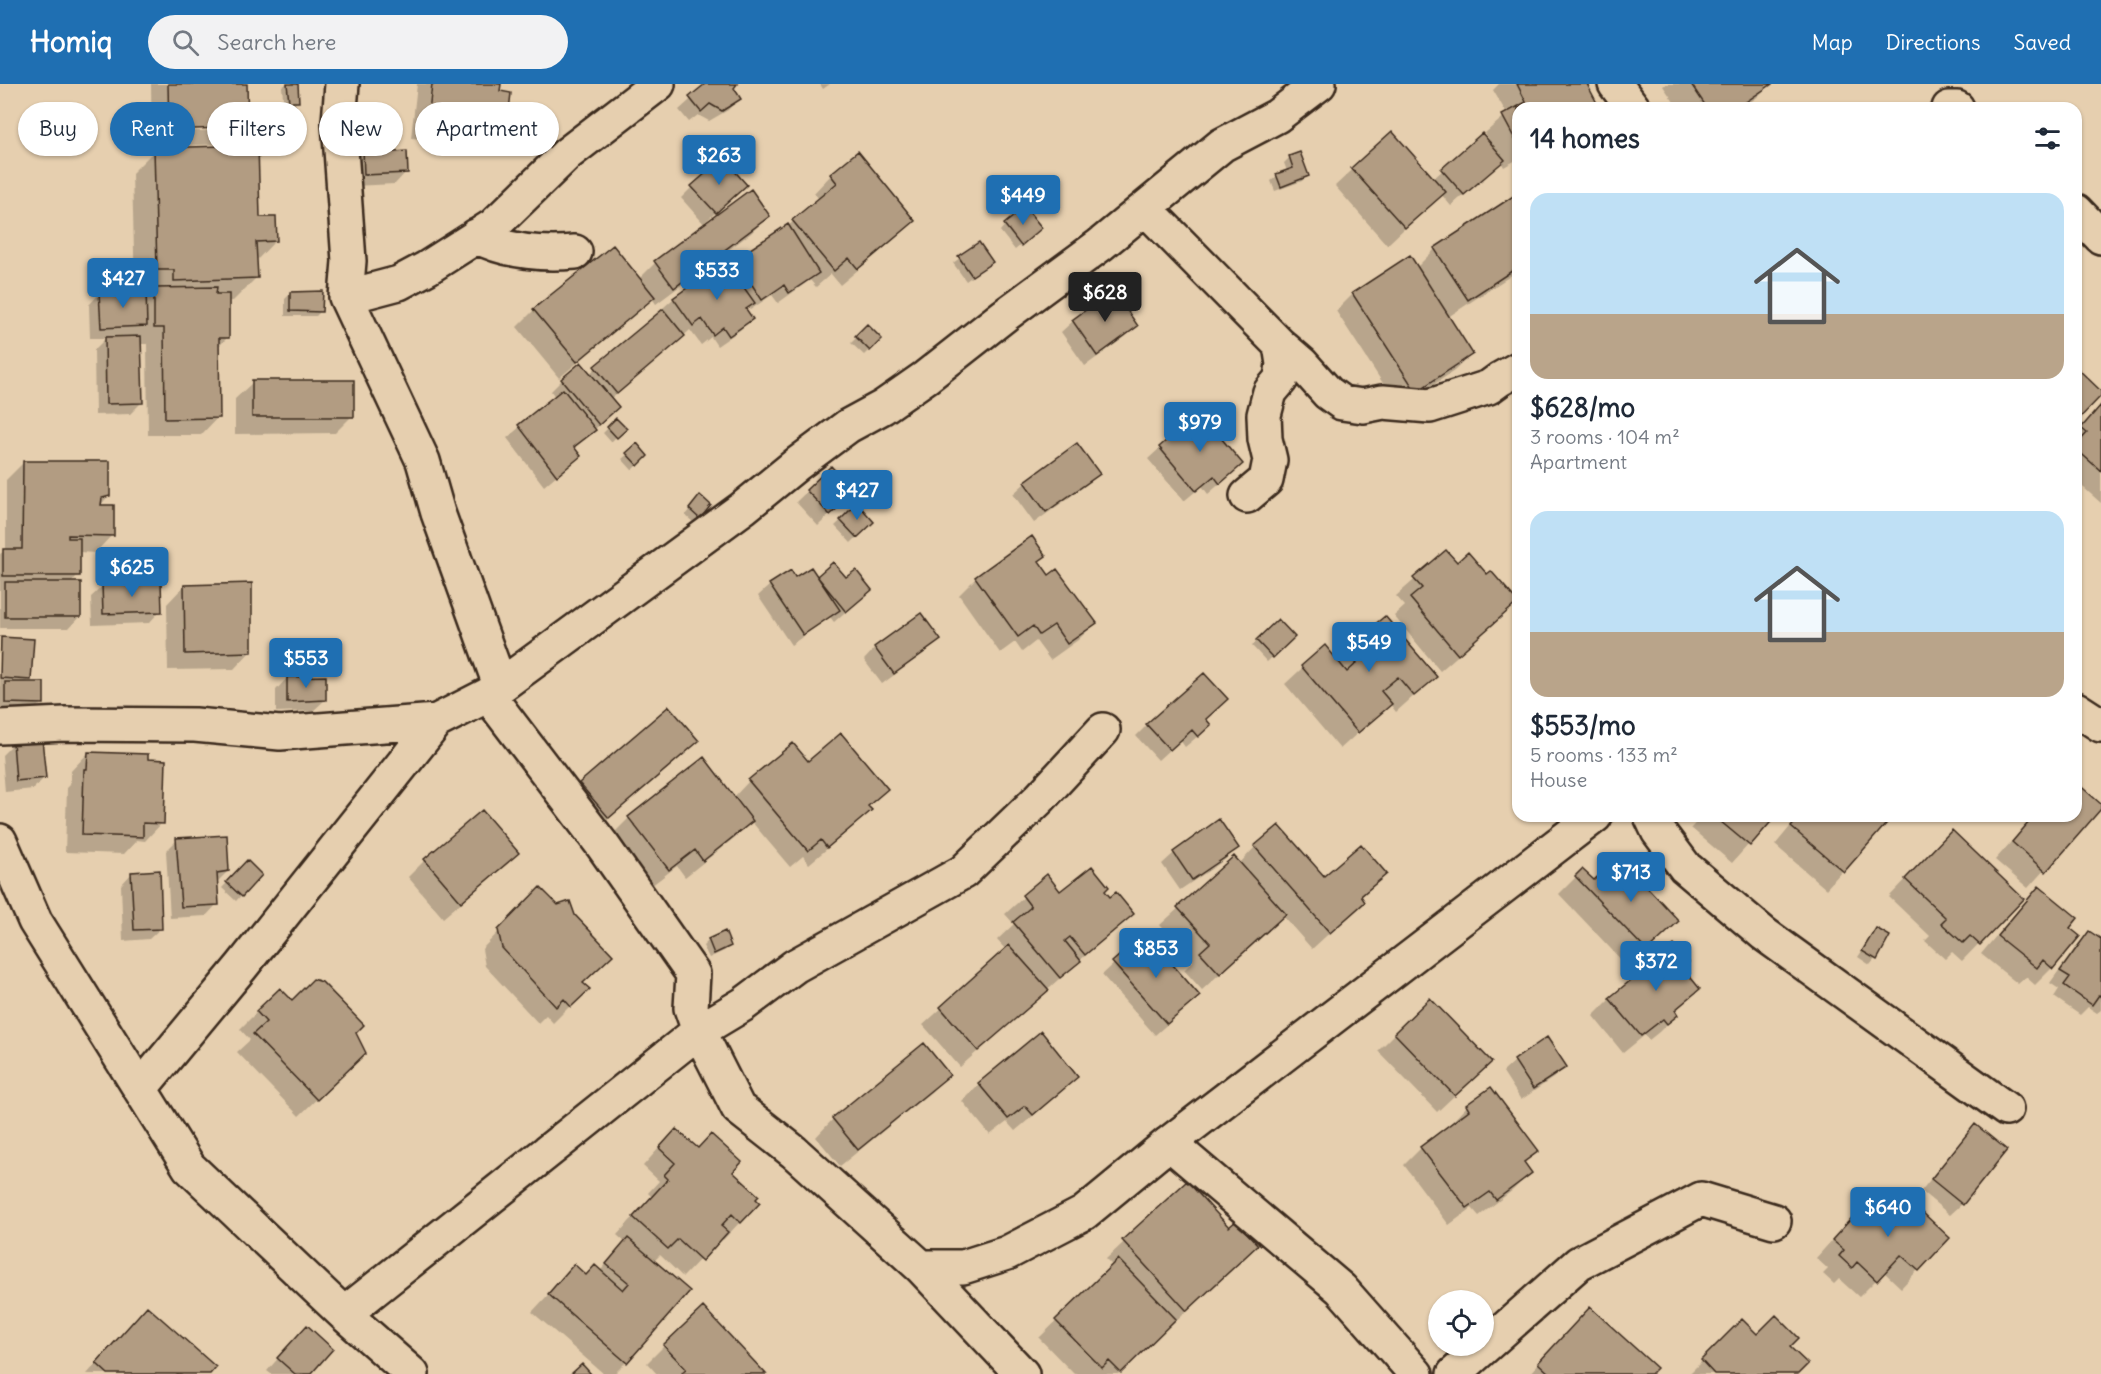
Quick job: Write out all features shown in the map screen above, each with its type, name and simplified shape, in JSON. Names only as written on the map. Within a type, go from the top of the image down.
[{"type":"street","points":[[342,84],[339,122],[349,261],[346,297],[423,461],[494,690],[693,974],[691,1008],[699,1031],[738,1108],[794,1152],[921,1267],[1022,1374]]},
{"type":"street","points":[[346,297],[399,283],[493,226],[567,154],[658,84]]},
{"type":"street","points":[[140,1089],[242,966],[437,721],[494,690],[743,508],[848,426],[883,407],[926,377],[1146,209],[1222,145],[1277,116],[1318,84]]},
{"type":"street","points":[[1616,84],[1629,102]]},
{"type":"street","points":[[1146,209],[1280,345],[1302,364],[1328,393],[1342,403],[1364,406],[1383,402],[1430,406],[1489,387],[1512,372]]},
{"type":"street","points":[[2082,217],[2101,237]]},
{"type":"street","points":[[476,236],[495,245],[546,255],[575,252]]},
{"type":"street","points":[[1247,496],[1266,480],[1270,460],[1264,439],[1264,415],[1270,392],[1281,379],[1283,364],[1280,345]]},
{"type":"street","points":[[2082,713],[2101,725]]},
{"type":"street","points":[[0,727],[65,724],[195,725],[280,733],[437,721]]},
{"type":"street","points":[[344,1314],[699,1031],[744,1004],[795,966],[963,872],[1040,798],[1103,730]]},
{"type":"street","points":[[921,1267],[963,1267],[1007,1253],[1084,1213],[1169,1143],[1587,822]]},
{"type":"street","points":[[1654,822],[1685,867],[1764,934],[2006,1109]]},
{"type":"street","points":[[0,841],[34,921],[189,1167],[344,1314],[412,1374]]},
{"type":"street","points":[[1169,1143],[1341,1289],[1416,1374]]},
{"type":"street","points":[[1454,1374],[1579,1263],[1701,1199],[1774,1221]]},
{"type":"building","points":[[168,84],[247,84],[247,102],[207,102],[207,129],[195,129],[195,102],[168,102]]},
{"type":"building","points":[[287,84],[298,84],[299,102],[289,102]]},
{"type":"building","points":[[432,84],[501,84],[500,91],[511,93],[510,102],[430,102]]},
{"type":"building","points":[[705,84],[737,84],[734,88],[741,99],[722,111],[710,104],[701,112],[689,97]]},
{"type":"building","points":[[1517,84],[1587,84],[1596,102],[1526,102]]},
{"type":"building","points":[[1691,84],[1772,84],[1746,102],[1703,102]]},
{"type":"building","points":[[1512,110],[1512,134],[1502,115]]},
{"type":"building","points":[[1392,131],[1446,192],[1405,228],[1351,168]]},
{"type":"building","points":[[1482,133],[1505,160],[1464,195],[1441,169]]},
{"type":"building","points":[[207,146],[207,156],[258,156],[260,217],[276,217],[277,241],[256,242],[258,278],[174,281],[174,270],[157,270],[154,156],[195,156],[195,147]]},
{"type":"building","points":[[403,151],[407,151],[408,173],[364,175],[363,156],[403,156]]},
{"type":"building","points":[[858,151],[915,221],[858,269],[849,258],[834,271],[792,220],[837,183],[830,174]]},
{"type":"building","points":[[1300,152],[1309,176],[1281,187],[1276,174],[1293,168],[1289,156]]},
{"type":"building","points":[[723,158],[747,185],[716,213],[691,186]]},
{"type":"building","points":[[751,189],[770,216],[674,288],[654,261]]},
{"type":"building","points":[[1512,197],[1512,271],[1468,300],[1434,248]]},
{"type":"building","points":[[1025,207],[1042,228],[1021,246],[1004,224]]},
{"type":"building","points":[[788,224],[819,273],[789,293],[784,285],[762,300],[735,259]]},
{"type":"building","points":[[979,242],[993,262],[972,276],[958,256]]},
{"type":"building","points":[[613,245],[655,297],[577,362],[533,309]]},
{"type":"building","points":[[1410,255],[1473,354],[1416,392],[1352,293]]},
{"type":"building","points":[[725,261],[755,303],[746,309],[753,319],[729,336],[723,327],[713,335],[702,319],[693,326],[673,298]]},
{"type":"building","points":[[217,287],[216,294],[229,294],[229,338],[219,338],[220,418],[165,419],[164,328],[154,328],[154,288]]},
{"type":"building","points":[[146,290],[147,326],[101,328],[99,292]]},
{"type":"building","points":[[1113,290],[1138,326],[1097,356],[1072,320]]},
{"type":"building","points":[[323,291],[322,312],[290,311],[290,292]]},
{"type":"building","points":[[663,309],[685,336],[617,394],[594,366]]},
{"type":"building","points":[[867,324],[882,339],[870,351],[855,336]]},
{"type":"building","points":[[141,336],[143,403],[106,404],[105,337]]},
{"type":"building","points":[[581,362],[619,407],[599,425],[561,379]]},
{"type":"building","points":[[2082,373],[2101,391],[2101,396],[2082,416]]},
{"type":"building","points":[[252,380],[354,380],[354,417],[252,417]]},
{"type":"building","points":[[563,389],[596,430],[574,447],[581,456],[557,476],[518,425]]},
{"type":"building","points":[[2101,405],[2101,471],[2082,454],[2082,438],[2087,433],[2082,427]]},
{"type":"building","points":[[1199,412],[1243,464],[1220,484],[1214,476],[1196,491],[1159,447]]},
{"type":"building","points":[[616,418],[627,429],[617,438],[607,427]]},
{"type":"building","points":[[637,443],[648,456],[638,466],[626,453]]},
{"type":"building","points":[[1077,443],[1100,474],[1046,512],[1024,482]]},
{"type":"building","points":[[23,461],[110,461],[110,496],[102,498],[101,505],[114,505],[114,536],[68,535],[68,538],[80,538],[80,576],[3,576],[3,549],[22,549]]},
{"type":"building","points":[[831,466],[855,492],[830,515],[806,490]]},
{"type":"building","points":[[700,495],[711,505],[700,519],[689,509]]},
{"type":"building","points":[[857,503],[874,522],[857,538],[840,520]]},
{"type":"building","points":[[1032,536],[1046,556],[1039,561],[1049,575],[1057,569],[1097,623],[1067,644],[1054,625],[1039,635],[1033,626],[1018,637],[975,577]]},
{"type":"building","points":[[1446,550],[1457,562],[1468,552],[1487,574],[1491,571],[1512,595],[1512,607],[1458,655],[1410,598],[1422,588],[1413,578]]},
{"type":"building","points":[[833,562],[846,577],[856,570],[872,590],[846,612],[817,576]]},
{"type":"building","points":[[811,567],[840,610],[803,635],[769,584],[791,570],[795,577]]},
{"type":"building","points":[[5,582],[81,582],[81,617],[5,617]]},
{"type":"building","points":[[161,582],[162,612],[103,614],[102,584]]},
{"type":"building","points":[[252,583],[252,652],[185,654],[184,585]]},
{"type":"building","points":[[921,613],[941,640],[894,674],[874,647]]},
{"type":"building","points":[[1385,616],[1437,677],[1414,696],[1398,677],[1381,691],[1392,704],[1358,733],[1301,666],[1325,645],[1347,672],[1357,663],[1345,649]]},
{"type":"building","points":[[1278,619],[1295,637],[1273,658],[1256,640]]},
{"type":"building","points":[[1,637],[34,639],[31,680],[0,678]]},
{"type":"building","points":[[1204,673],[1228,699],[1206,719],[1211,725],[1198,737],[1192,730],[1170,750],[1146,724]]},
{"type":"building","points":[[326,676],[326,700],[287,702],[287,677]]},
{"type":"building","points":[[5,682],[44,682],[44,704],[5,703]]},
{"type":"building","points":[[669,706],[699,741],[609,818],[579,783]]},
{"type":"building","points":[[841,733],[888,789],[868,806],[872,810],[827,848],[821,840],[808,851],[748,780],[793,743],[808,761]]},
{"type":"building","points":[[42,739],[46,778],[16,781],[13,742]]},
{"type":"building","points":[[88,752],[148,754],[148,759],[166,760],[164,824],[143,823],[143,837],[82,835],[84,769],[87,769]]},
{"type":"building","points":[[704,757],[753,821],[703,861],[695,850],[669,870],[628,817]]},
{"type":"building","points":[[2082,787],[2101,804],[2101,809],[2046,872],[2012,842],[2029,822],[2082,822]]},
{"type":"building","points":[[482,810],[519,853],[461,902],[424,859]]},
{"type":"building","points":[[1219,819],[1239,848],[1192,880],[1173,852]]},
{"type":"building","points":[[1721,822],[1771,822],[1750,846]]},
{"type":"building","points":[[1795,822],[1888,822],[1844,872],[1791,827]]},
{"type":"building","points":[[1279,825],[1324,876],[1361,844],[1387,874],[1361,896],[1365,902],[1330,933],[1254,846]]},
{"type":"building","points":[[1952,830],[2024,899],[1980,945],[1970,936],[1963,943],[1941,923],[1946,918],[1905,879]]},
{"type":"building","points":[[227,835],[229,871],[217,873],[219,905],[181,907],[176,838]]},
{"type":"building","points":[[1234,856],[1286,914],[1220,974],[1200,952],[1210,943],[1177,907]]},
{"type":"building","points":[[1619,857],[1679,921],[1647,951],[1575,876],[1582,869],[1594,880]]},
{"type":"building","points":[[247,860],[262,875],[242,897],[226,882]]},
{"type":"building","points":[[1092,866],[1109,887],[1105,891],[1110,897],[1116,892],[1134,914],[1085,955],[1070,937],[1065,941],[1081,961],[1060,978],[1013,922],[1031,907],[1022,895],[1047,874],[1060,891]]},
{"type":"building","points":[[160,870],[162,929],[134,930],[131,872]]},
{"type":"building","points":[[2039,886],[2078,918],[2070,928],[2080,936],[2053,969],[2043,960],[2037,968],[1997,936]]},
{"type":"building","points":[[540,887],[558,905],[570,901],[575,915],[613,955],[583,983],[590,989],[571,1007],[564,999],[556,1007],[502,948],[498,930]]},
{"type":"building","points":[[1876,928],[1890,936],[1877,960],[1862,951]]},
{"type":"building","points":[[725,931],[731,946],[714,954],[708,939]]},
{"type":"building","points":[[2089,931],[2101,939],[2101,997],[2099,995],[2092,1005],[2064,985],[2070,977],[2060,971]]},
{"type":"building","points":[[1145,933],[1200,996],[1167,1024],[1112,962]]},
{"type":"building","points":[[1009,945],[1049,990],[978,1051],[940,1007]]},
{"type":"building","points":[[1674,945],[1689,962],[1682,967],[1700,989],[1675,1010],[1678,1015],[1667,1024],[1663,1019],[1641,1036],[1609,998]]},
{"type":"building","points":[[313,979],[322,982],[364,1025],[356,1033],[366,1053],[317,1100],[253,1034],[266,1022],[256,1011],[280,988],[292,1000]]},
{"type":"building","points":[[1430,998],[1492,1062],[1455,1096],[1394,1033]]},
{"type":"building","points":[[1041,1031],[1078,1077],[1033,1115],[1025,1106],[1008,1119],[978,1083]]},
{"type":"building","points":[[1547,1037],[1567,1067],[1533,1089],[1514,1060]]},
{"type":"building","points":[[924,1043],[950,1075],[858,1150],[832,1118]]},
{"type":"building","points":[[1491,1087],[1539,1151],[1524,1162],[1532,1173],[1496,1200],[1490,1192],[1467,1208],[1420,1147],[1469,1110],[1466,1105]]},
{"type":"building","points":[[1975,1124],[2007,1150],[1963,1205],[1931,1179]]},
{"type":"building","points":[[676,1129],[698,1148],[711,1134],[742,1162],[733,1172],[759,1196],[756,1199],[760,1203],[741,1223],[732,1214],[721,1226],[728,1232],[702,1261],[678,1239],[668,1249],[633,1217],[668,1179],[664,1175],[675,1163],[659,1148]]},
{"type":"building","points":[[1187,1181],[1229,1227],[1236,1221],[1258,1245],[1187,1311],[1122,1240]]},
{"type":"building","points":[[1876,1191],[1910,1223],[1921,1211],[1950,1238],[1919,1271],[1901,1255],[1877,1281],[1857,1262],[1852,1268],[1839,1256],[1844,1250],[1832,1240]]},
{"type":"building","points":[[628,1238],[690,1291],[627,1363],[548,1294],[574,1264],[586,1275],[595,1265],[623,1290],[629,1283],[606,1264]]},
{"type":"building","points":[[1118,1259],[1176,1319],[1121,1373],[1109,1361],[1102,1368],[1055,1320]]},
{"type":"building","points":[[147,1306],[216,1367],[210,1374],[108,1374],[96,1363]]},
{"type":"building","points":[[703,1307],[766,1374],[684,1374],[682,1372],[686,1369],[663,1345]]},
{"type":"building","points":[[1590,1307],[1657,1368],[1651,1374],[1550,1374],[1538,1363]]},
{"type":"building","points":[[1776,1315],[1799,1338],[1790,1347],[1808,1364],[1798,1374],[1714,1374],[1701,1360],[1742,1319],[1757,1334]]},
{"type":"building","points":[[307,1325],[333,1349],[311,1374],[295,1374],[277,1358]]},
{"type":"building","points":[[582,1364],[591,1374],[571,1374]]}]
